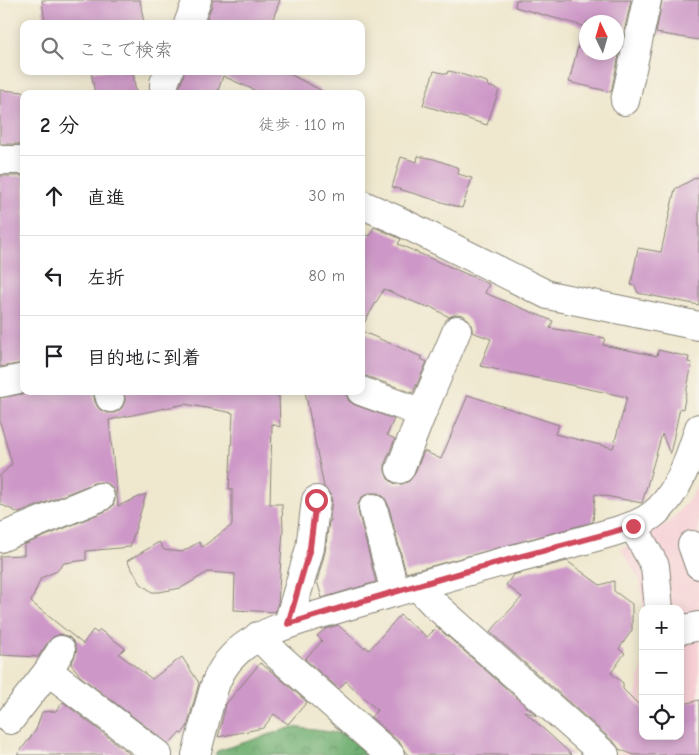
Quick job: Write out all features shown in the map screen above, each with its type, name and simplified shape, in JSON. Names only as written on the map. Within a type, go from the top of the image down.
[{"type":"street","points":[[190,20],[197,0]]},
{"type":"street","points":[[626,101],[648,0]]},
{"type":"street","points":[[164,90],[164,83],[167,75]]},
{"type":"street","points":[[0,160],[20,160]]},
{"type":"street","points":[[365,206],[548,295],[699,326]]},
{"type":"street","points":[[400,469],[457,330]]},
{"type":"street","points":[[0,383],[20,379]]},
{"type":"street","points":[[365,392],[422,413]]},
{"type":"street","points":[[659,605],[655,566],[636,532],[639,524],[652,516],[674,491],[692,450],[699,428]]},
{"type":"street","points":[[0,538],[100,497]]},
{"type":"street","points":[[288,624],[310,548],[316,500]]},
{"type":"street","points":[[373,508],[406,589],[434,604],[605,755]]},
{"type":"street","points":[[196,755],[216,680],[234,654],[258,636],[288,624],[406,589],[606,534],[636,532]]},
{"type":"street","points":[[684,629],[699,626]]},
{"type":"street","points":[[258,636],[390,755]]},
{"type":"street","points":[[10,720],[55,660],[158,755]]},
{"type":"shaded area","points":[[699,484],[699,755],[616,755],[623,753],[639,681],[639,740],[684,740],[684,605],[643,605],[641,582],[621,549],[670,521]]},
{"type":"green space","points":[[293,727],[345,734],[369,755],[215,755],[217,751]]},
{"type":"building","points":[[42,0],[140,0],[143,20],[44,20]]},
{"type":"building","points":[[212,0],[280,0],[272,20],[206,20]]},
{"type":"building","points":[[516,0],[631,0],[624,32],[624,15],[579,15],[579,25],[515,7]]},
{"type":"building","points":[[662,0],[699,0],[699,40],[656,33]]},
{"type":"building","points":[[579,42],[579,60],[618,60],[611,92],[569,82]]},
{"type":"building","points":[[434,71],[447,74],[448,71],[454,72],[487,82],[488,86],[499,90],[487,125],[423,105]]},
{"type":"building","points":[[92,75],[134,75],[135,90],[94,90]]},
{"type":"building","points":[[183,75],[292,75],[320,90],[254,90],[223,76],[218,90],[180,90]]},
{"type":"building","points":[[0,90],[20,92],[20,144],[0,144]]},
{"type":"building","points":[[418,156],[434,159],[459,168],[458,174],[472,178],[462,208],[392,187],[401,157],[417,162]]},
{"type":"building","points":[[0,176],[20,176],[20,364],[0,367]]},
{"type":"building","points":[[699,176],[699,305],[638,293],[635,286],[631,285],[638,248],[661,252],[675,189]]},
{"type":"building","points":[[374,227],[401,239],[398,244],[489,284],[485,293],[553,321],[550,328],[605,338],[603,345],[657,356],[658,350],[689,357],[688,362],[692,363],[683,409],[680,408],[670,454],[662,434],[642,503],[595,494],[593,522],[406,573],[388,504],[384,497],[378,493],[369,493],[362,497],[358,504],[358,511],[376,582],[322,598],[317,581],[325,552],[329,521],[331,521],[332,501],[330,494],[324,487],[306,395],[346,395],[349,401],[355,405],[394,419],[387,435],[395,439],[385,463],[385,471],[388,479],[395,484],[409,481],[414,475],[424,451],[441,459],[468,395],[559,425],[555,434],[613,448],[627,397],[480,366],[491,339],[472,332],[469,320],[463,315],[456,314],[449,317],[429,306],[428,308],[384,289],[365,321],[365,235],[370,236]]},
{"type":"building","points":[[365,333],[422,357],[421,359],[427,362],[413,393],[366,376]]},
{"type":"building","points":[[20,394],[94,395],[99,409],[107,413],[115,413],[122,408],[125,401],[124,395],[279,396],[280,427],[272,424],[270,504],[282,504],[283,530],[278,603],[275,612],[234,610],[235,574],[208,572],[181,588],[152,592],[141,584],[127,561],[159,542],[164,550],[182,552],[199,542],[202,547],[232,525],[232,489],[229,489],[233,413],[185,404],[109,420],[118,506],[146,494],[130,547],[86,551],[86,560],[64,563],[57,571],[41,578],[31,602],[83,644],[93,630],[97,633],[100,630],[125,648],[119,654],[152,679],[182,657],[199,683],[187,727],[182,734],[179,733],[169,744],[81,677],[71,664],[77,650],[74,642],[69,637],[61,634],[53,637],[38,657],[0,655],[0,556],[24,555],[24,545],[106,511],[113,506],[115,492],[110,485],[102,482],[94,483],[19,513],[0,504],[0,476],[12,464],[0,422],[0,398]]},
{"type":"building","points":[[567,561],[600,585],[614,581],[614,591],[632,604],[632,630],[619,649],[625,653],[611,673],[623,683],[623,689],[639,705],[639,740],[684,740],[684,704],[699,700],[699,755],[634,755],[619,749],[615,743],[490,632],[522,597],[506,585],[513,575]]},
{"type":"building","points":[[400,615],[427,637],[437,627],[537,716],[524,711],[572,755],[409,755],[400,743],[371,717],[377,710],[346,681],[339,689],[305,659],[322,641],[317,636],[325,629],[338,625],[364,648],[365,646],[369,650]]},
{"type":"building","points":[[260,663],[307,702],[288,724],[274,714],[263,728],[218,737],[226,704]]},
{"type":"building","points":[[63,702],[130,754],[17,755],[36,730],[42,712],[56,711]]},
{"type":"route","points":[[316,500],[310,548],[288,624],[395,592],[633,526]]}]
